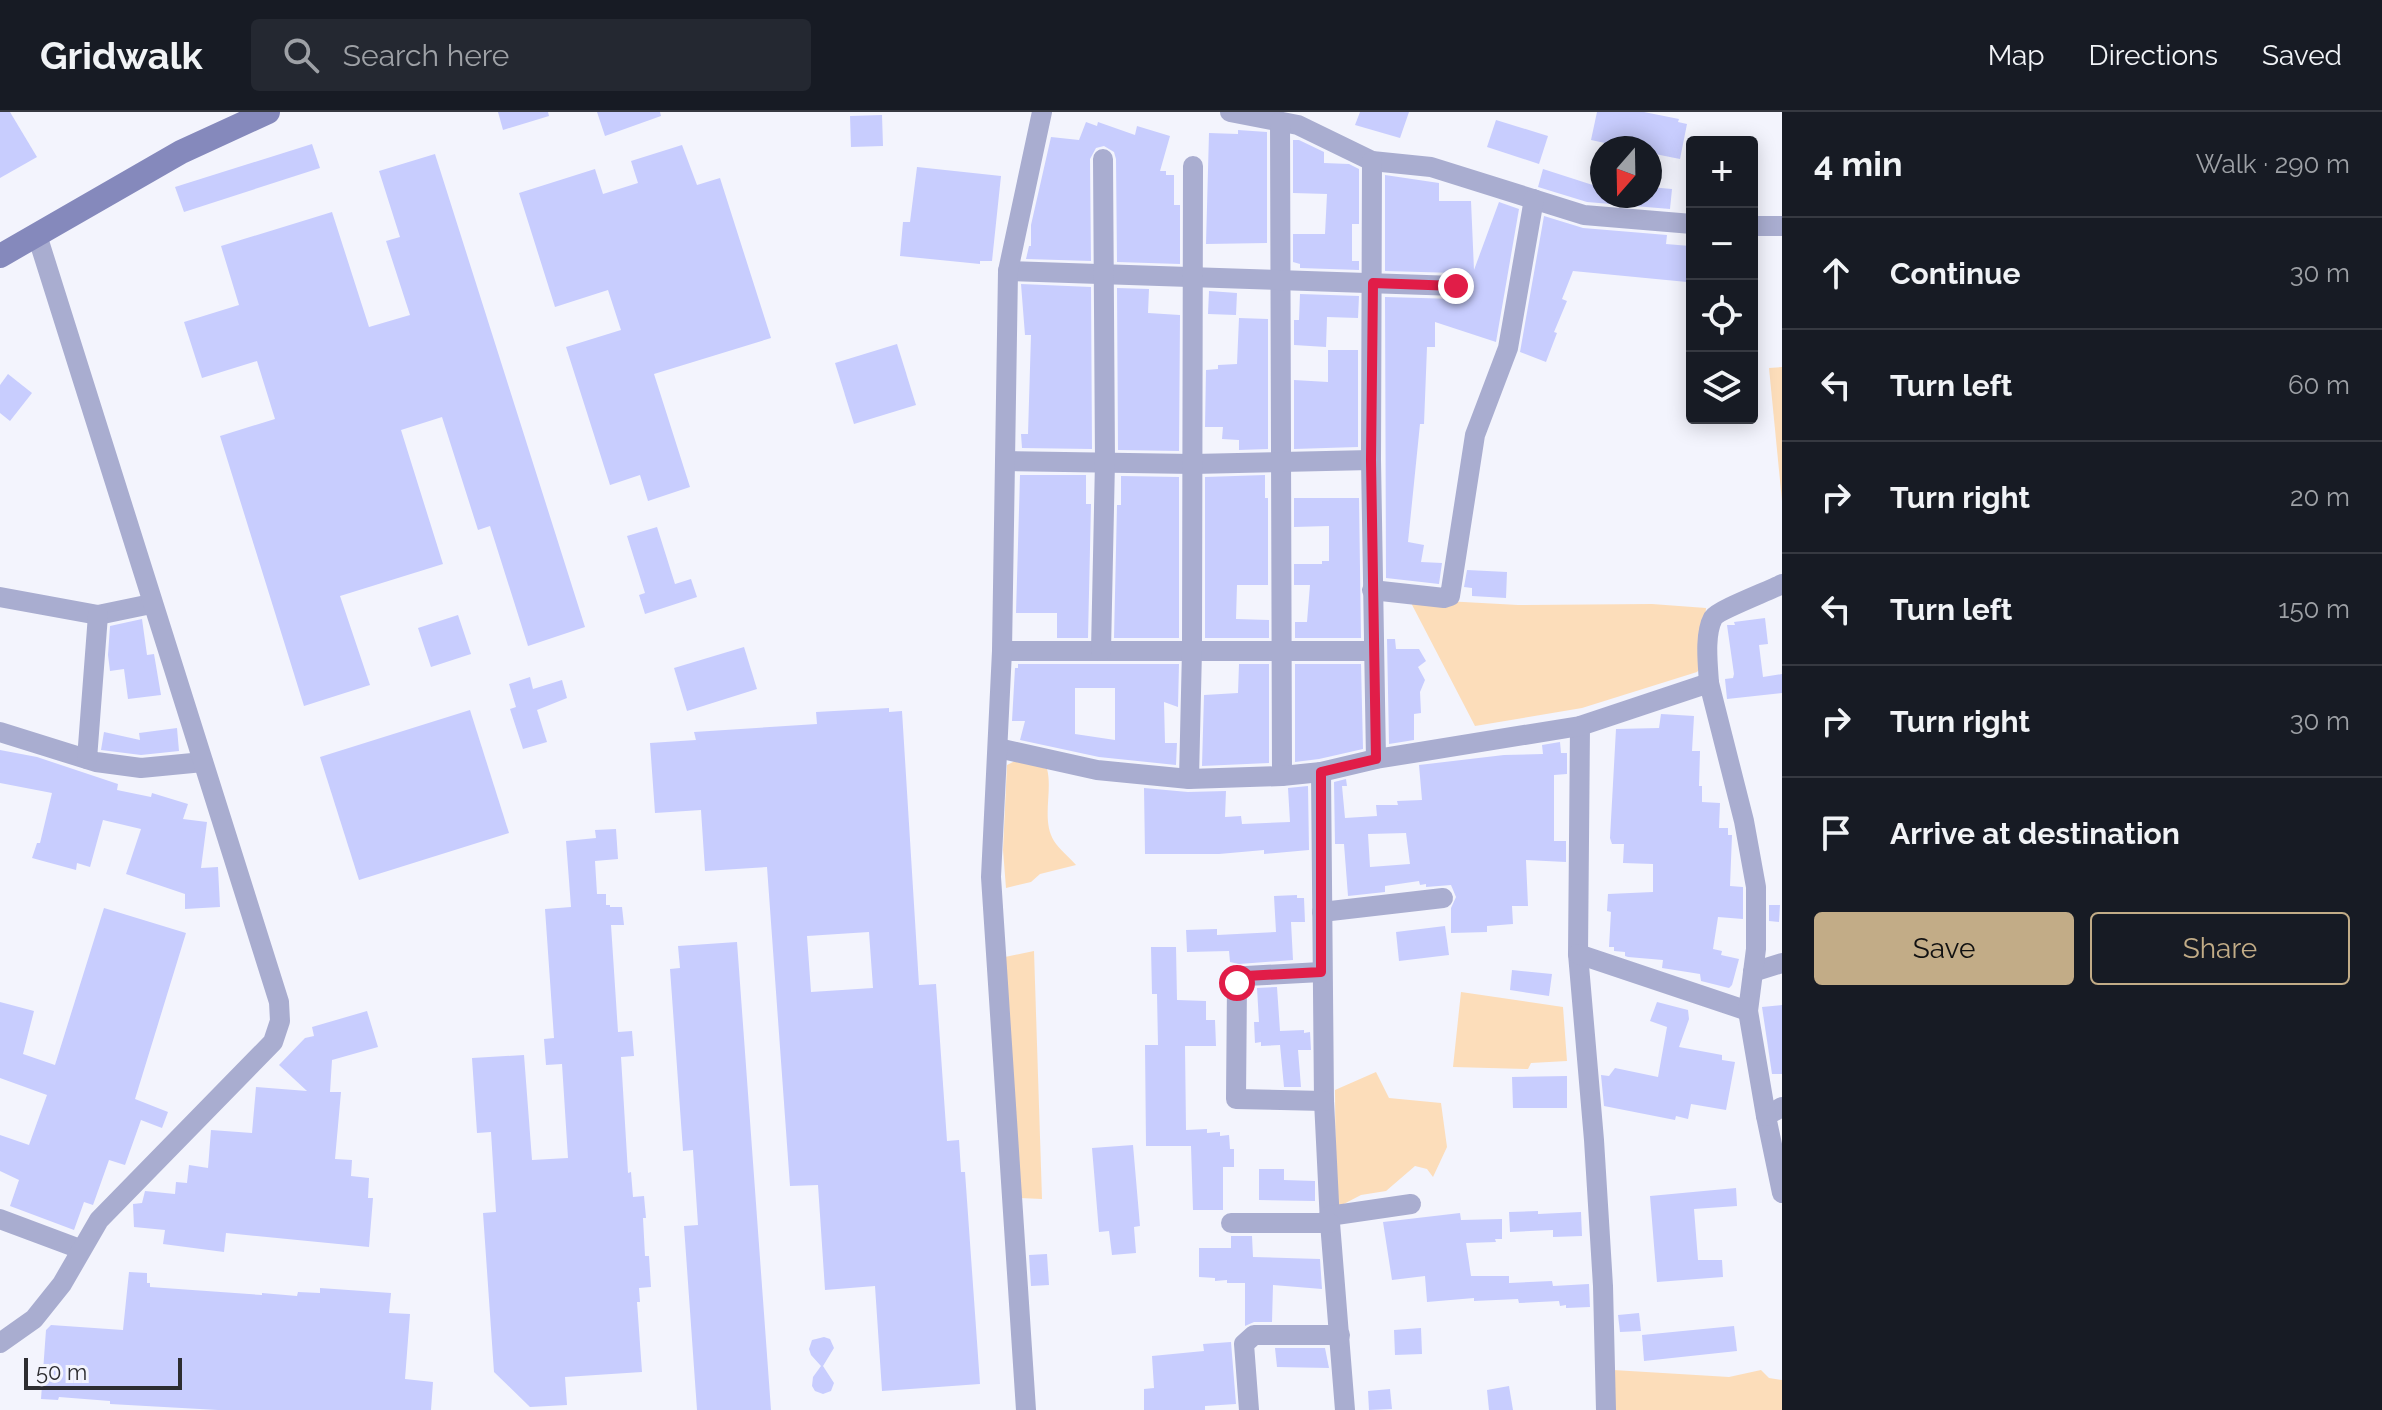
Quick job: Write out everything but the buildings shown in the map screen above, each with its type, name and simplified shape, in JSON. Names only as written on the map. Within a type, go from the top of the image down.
[{"type":"street","points":[[0,256],[181,152],[268,112]]},
{"type":"street","points":[[1026,1410],[991,877],[1002,651],[1008,271],[1042,112]]},
{"type":"street","points":[[1230,112],[1298,125],[1372,161],[1431,167],[1584,215],[1686,224]]},
{"type":"street","points":[[1280,122],[1282,776]]},
{"type":"street","points":[[1101,651],[1105,461],[1103,159]]},
{"type":"street","points":[[1372,161],[1371,460],[1376,759]]},
{"type":"street","points":[[1189,779],[1193,166]]},
{"type":"street","points":[[1372,590],[1444,598],[1450,596],[1475,435],[1508,348],[1534,199]]},
{"type":"street","points":[[1758,226],[1782,226]]},
{"type":"street","points":[[0,1343],[34,1319],[62,1284],[99,1220],[273,1042],[280,1021],[279,1002],[37,235]]},
{"type":"street","points":[[1008,271],[1456,286]]},
{"type":"street","points":[[1005,461],[1193,464],[1371,460]]},
{"type":"street","points":[[1782,584],[1758,597],[1721,610],[1714,617],[1709,640],[1709,683],[1744,821],[1756,887],[1756,949],[1748,1011],[1774,1111],[1782,1193]]},
{"type":"street","points":[[0,597],[98,615],[151,604]]},
{"type":"street","points":[[87,759],[98,615]]},
{"type":"street","points":[[1002,651],[1374,651]]},
{"type":"street","points":[[998,748],[1097,770],[1189,779],[1282,776],[1321,772],[1376,759],[1580,726],[1709,683]]},
{"type":"street","points":[[1580,726],[1578,954],[1595,1155],[1606,1410]]},
{"type":"street","points":[[0,732],[87,759],[141,768],[203,762]]},
{"type":"street","points":[[1321,772],[1324,1101],[1345,1410]]},
{"type":"street","points":[[1322,912],[1443,898]]},
{"type":"street","points":[[1578,954],[1748,1011]]},
{"type":"street","points":[[1753,972],[1782,963]]},
{"type":"street","points":[[1321,972],[1246,976],[1237,983],[1236,1099],[1324,1101]]},
{"type":"street","points":[[1231,1223],[1330,1219],[1411,1204]]},
{"type":"street","points":[[0,1219],[80,1249]]},
{"type":"street","points":[[1249,1410],[1244,1344],[1254,1335],[1340,1335]]},
{"type":"shaded area","points":[[1782,367],[1782,501],[1769,368]]},
{"type":"shaded area","points":[[1409,599],[1518,605],[1652,604],[1706,608],[1702,666],[1697,672],[1582,708],[1475,726]]},
{"type":"shaded area","points":[[1017,760],[1047,769],[1050,833],[1076,865],[1040,874],[1031,882],[1006,888],[1003,850],[1007,765]]},
{"type":"shaded area","points":[[1034,951],[1042,1199],[1020,1198],[1005,957]]},
{"type":"shaded area","points":[[1461,992],[1563,1007],[1567,1061],[1531,1063],[1528,1069],[1453,1067]]},
{"type":"shaded area","points":[[1376,1072],[1389,1098],[1441,1103],[1447,1147],[1433,1177],[1427,1169],[1415,1166],[1386,1191],[1361,1195],[1336,1208],[1335,1090]]},
{"type":"shaded area","points":[[1613,1370],[1729,1377],[1761,1370],[1769,1378],[1782,1380],[1782,1410],[1611,1410]]},
{"type":"route","points":[[1237,983],[1246,976],[1321,972],[1321,772],[1376,759],[1371,460],[1373,283],[1456,286]]}]
